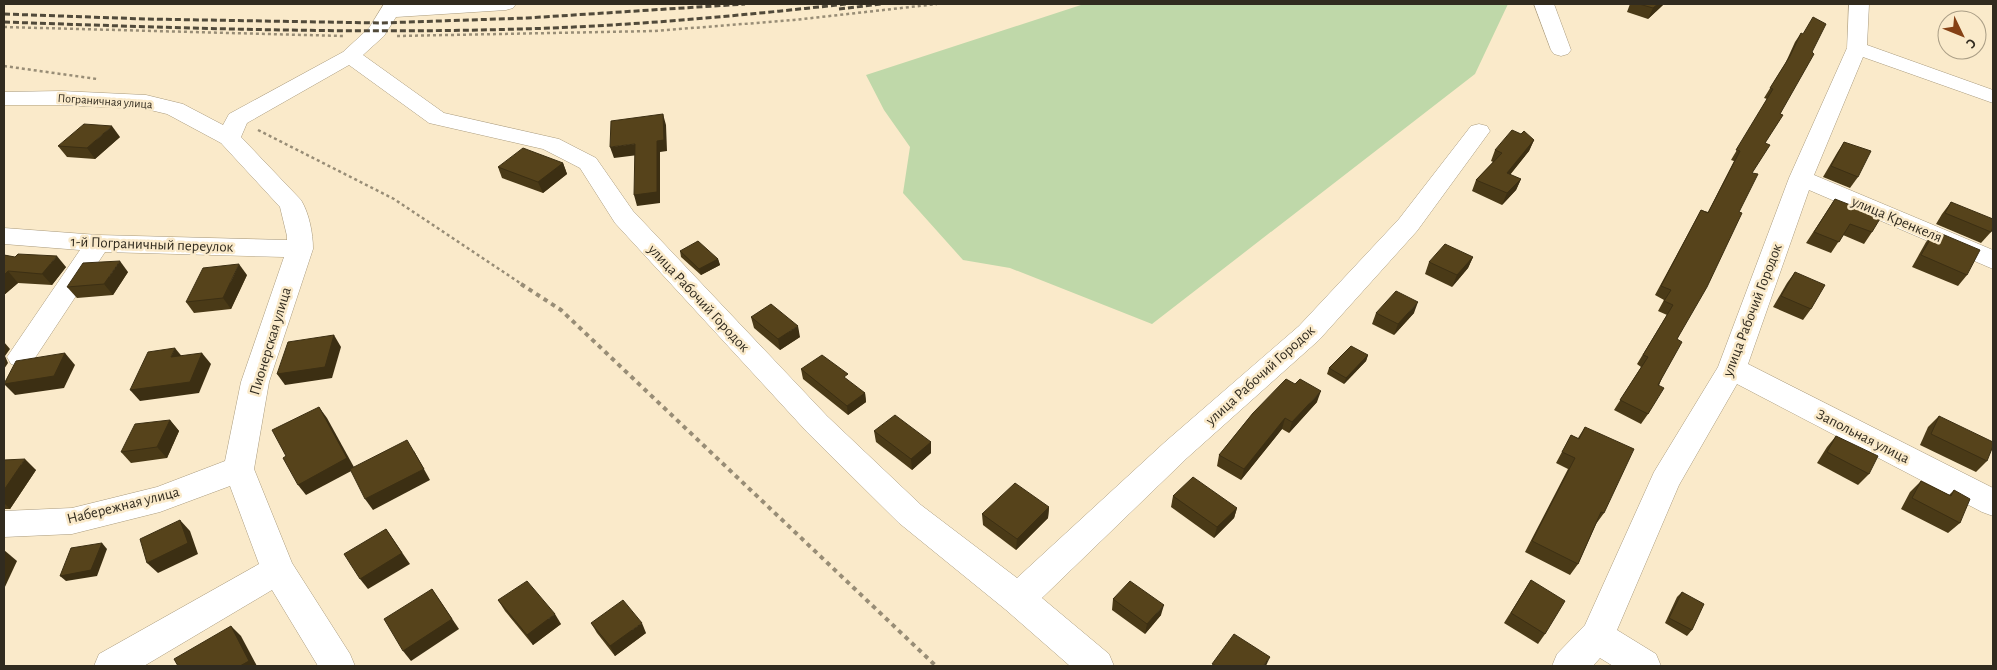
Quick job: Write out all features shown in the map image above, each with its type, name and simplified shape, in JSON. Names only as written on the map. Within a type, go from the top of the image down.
[{"type":"street","points":[[233,129],[350,56],[373,36],[391,8],[506,4]]},
{"type":"street","points":[[1544,4],[1561,50]]},
{"type":"street","name":"улица Рабочий Городок","points":[[1570,666],[1597,636],[1665,481],[1732,369],[1801,178],[1857,48],[1858,4]]},
{"type":"street","points":[[1857,48],[1993,97]]},
{"type":"street","name":"улица Рабочий Городок","points":[[350,56],[437,118],[551,144],[588,163],[624,218],[817,424],[910,514],[1018,599],[1096,666]]},
{"type":"street","name":"Пограничная улица","points":[[4,98],[60,98],[146,102],[174,109],[233,129]]},
{"type":"street","name":"Пионерская улица","points":[[233,129],[292,205],[300,236],[300,249],[255,382],[239,469]]},
{"type":"street","name":"улица Рабочий Городок","points":[[1018,599],[1176,450],[1309,333],[1408,224],[1479,131]]},
{"type":"street","name":"улица Кренкеля","points":[[1801,178],[1993,260]]},
{"type":"street","name":"1-й Пограничный переулок","points":[[4,236],[98,243],[300,249]]},
{"type":"street","points":[[21,357],[98,243]]},
{"type":"street","name":"Запольная улица","points":[[1732,369],[1993,503]]},
{"type":"street","points":[[239,469],[278,570],[337,666]]},
{"type":"street","name":"Набережная улица","points":[[4,524],[72,521],[160,499],[239,469]]},
{"type":"street","points":[[112,666],[278,570]]},
{"type":"street","points":[[1597,636],[1642,666]]},
{"type":"path","points":[[4,27],[214,34],[373,36],[654,31],[794,20],[937,4]]},
{"type":"path","points":[[4,66],[105,81]]},
{"type":"path","points":[[233,129],[394,199],[562,310],[936,666]]},
{"type":"green space","points":[[1084,4],[1508,4],[1475,74],[1152,324],[1010,268],[963,260],[903,193],[910,147],[884,110],[866,75]]},
{"type":"building","points":[[1639,4],[1658,4],[1653,8]]},
{"type":"building","points":[[1813,17],[1826,24],[1812,52],[1814,54],[1780,114],[1783,115],[1765,143],[1770,145],[1752,173],[1758,174],[1739,212],[1742,213],[1707,287],[1677,339],[1682,342],[1658,385],[1664,388],[1648,414],[1620,400],[1648,357],[1643,355],[1673,305],[1664,301],[1671,290],[1661,286],[1701,210],[1708,213],[1740,151],[1736,150],[1773,89],[1770,88],[1790,56],[1801,33],[1803,34]]},
{"type":"building","points":[[663,114],[664,140],[657,141],[657,192],[634,195],[635,144],[610,147],[611,121]]},
{"type":"building","points":[[84,124],[112,126],[87,148],[58,146]]},
{"type":"building","points":[[1512,130],[1521,134],[1524,131],[1534,140],[1507,173],[1521,179],[1507,193],[1476,180],[1502,153],[1495,150]]},
{"type":"building","points":[[1844,142],[1871,151],[1858,177],[1831,166]]},
{"type":"building","points":[[523,148],[563,163],[538,182],[498,167]]},
{"type":"building","points":[[1835,199],[1881,217],[1872,232],[1850,224],[1839,242],[1814,232]]},
{"type":"building","points":[[1951,202],[1993,219],[1991,232],[1945,213]]},
{"type":"building","points":[[1935,231],[1980,250],[1967,275],[1921,255]]},
{"type":"building","points":[[698,241],[718,259],[699,269],[680,251]]},
{"type":"building","points":[[1445,244],[1473,257],[1457,275],[1429,262]]},
{"type":"building","points":[[18,254],[57,256],[42,274],[8,271],[4,275],[4,255],[15,257]]},
{"type":"building","points":[[120,261],[104,284],[67,287],[83,263]]},
{"type":"building","points":[[239,264],[223,298],[186,302],[203,268]]},
{"type":"building","points":[[1795,272],[1825,285],[1811,309],[1781,296]]},
{"type":"building","points":[[1396,291],[1418,302],[1398,324],[1376,313]]},
{"type":"building","points":[[771,304],[798,326],[778,339],[751,317]]},
{"type":"building","points":[[334,335],[325,367],[277,374],[288,342]]},
{"type":"building","points":[[1351,346],[1368,355],[1346,378],[1329,368]]},
{"type":"building","points":[[175,348],[171,357],[202,353],[190,382],[130,390],[148,352]]},
{"type":"building","points":[[65,353],[54,376],[4,384],[16,361]]},
{"type":"building","points":[[822,355],[848,374],[844,377],[865,393],[847,406],[801,369]]},
{"type":"building","points":[[1286,379],[1295,384],[1300,379],[1321,391],[1292,422],[1285,418],[1244,469],[1219,455],[1253,413]]},
{"type":"building","points":[[319,407],[347,458],[298,485],[283,458],[286,456],[272,430]]},
{"type":"building","points":[[895,415],[931,442],[911,459],[874,431]]},
{"type":"building","points":[[1939,416],[1993,442],[1987,461],[1931,434]]},
{"type":"building","points":[[170,420],[157,447],[121,452],[135,424]]},
{"type":"building","points":[[1585,427],[1634,449],[1604,513],[1601,512],[1578,564],[1532,541],[1575,458],[1562,452],[1571,435],[1579,439]]},
{"type":"building","points":[[1836,436],[1878,456],[1869,474],[1827,452]]},
{"type":"building","points":[[407,440],[424,469],[365,499],[350,469]]},
{"type":"building","points":[[25,459],[4,490],[4,460]]},
{"type":"building","points":[[1193,477],[1237,508],[1217,527],[1173,496]]},
{"type":"building","points":[[1921,481],[1951,496],[1954,490],[1970,499],[1960,523],[1912,498]]},
{"type":"building","points":[[1015,483],[1049,507],[1017,539],[982,514]]},
{"type":"building","points":[[180,520],[188,543],[147,563],[140,539]]},
{"type":"building","points":[[386,529],[402,553],[360,579],[344,554]]},
{"type":"building","points":[[102,543],[91,570],[60,576],[71,548]]},
{"type":"building","points":[[1531,580],[1565,601],[1545,634],[1511,613]]},
{"type":"building","points":[[527,581],[555,614],[527,635],[498,600]]},
{"type":"building","points":[[1130,581],[1164,605],[1147,624],[1113,599]]},
{"type":"building","points":[[432,589],[452,619],[403,651],[384,619]]},
{"type":"building","points":[[1682,592],[1704,604],[1692,630],[1669,618]]},
{"type":"building","points":[[623,600],[642,623],[610,646],[591,623]]},
{"type":"building","points":[[231,626],[249,661],[240,666],[178,666],[174,659]]},
{"type":"building","points":[[1234,634],[1270,657],[1263,666],[1216,666],[1212,664]]},
{"type":"railway","points":[[4,14],[146,19],[381,23],[527,18],[745,4]]},
{"type":"railway","points":[[4,22],[262,30],[392,31],[562,28],[643,23],[846,4]]},
{"type":"railway","points":[[839,9],[881,4]]}]
